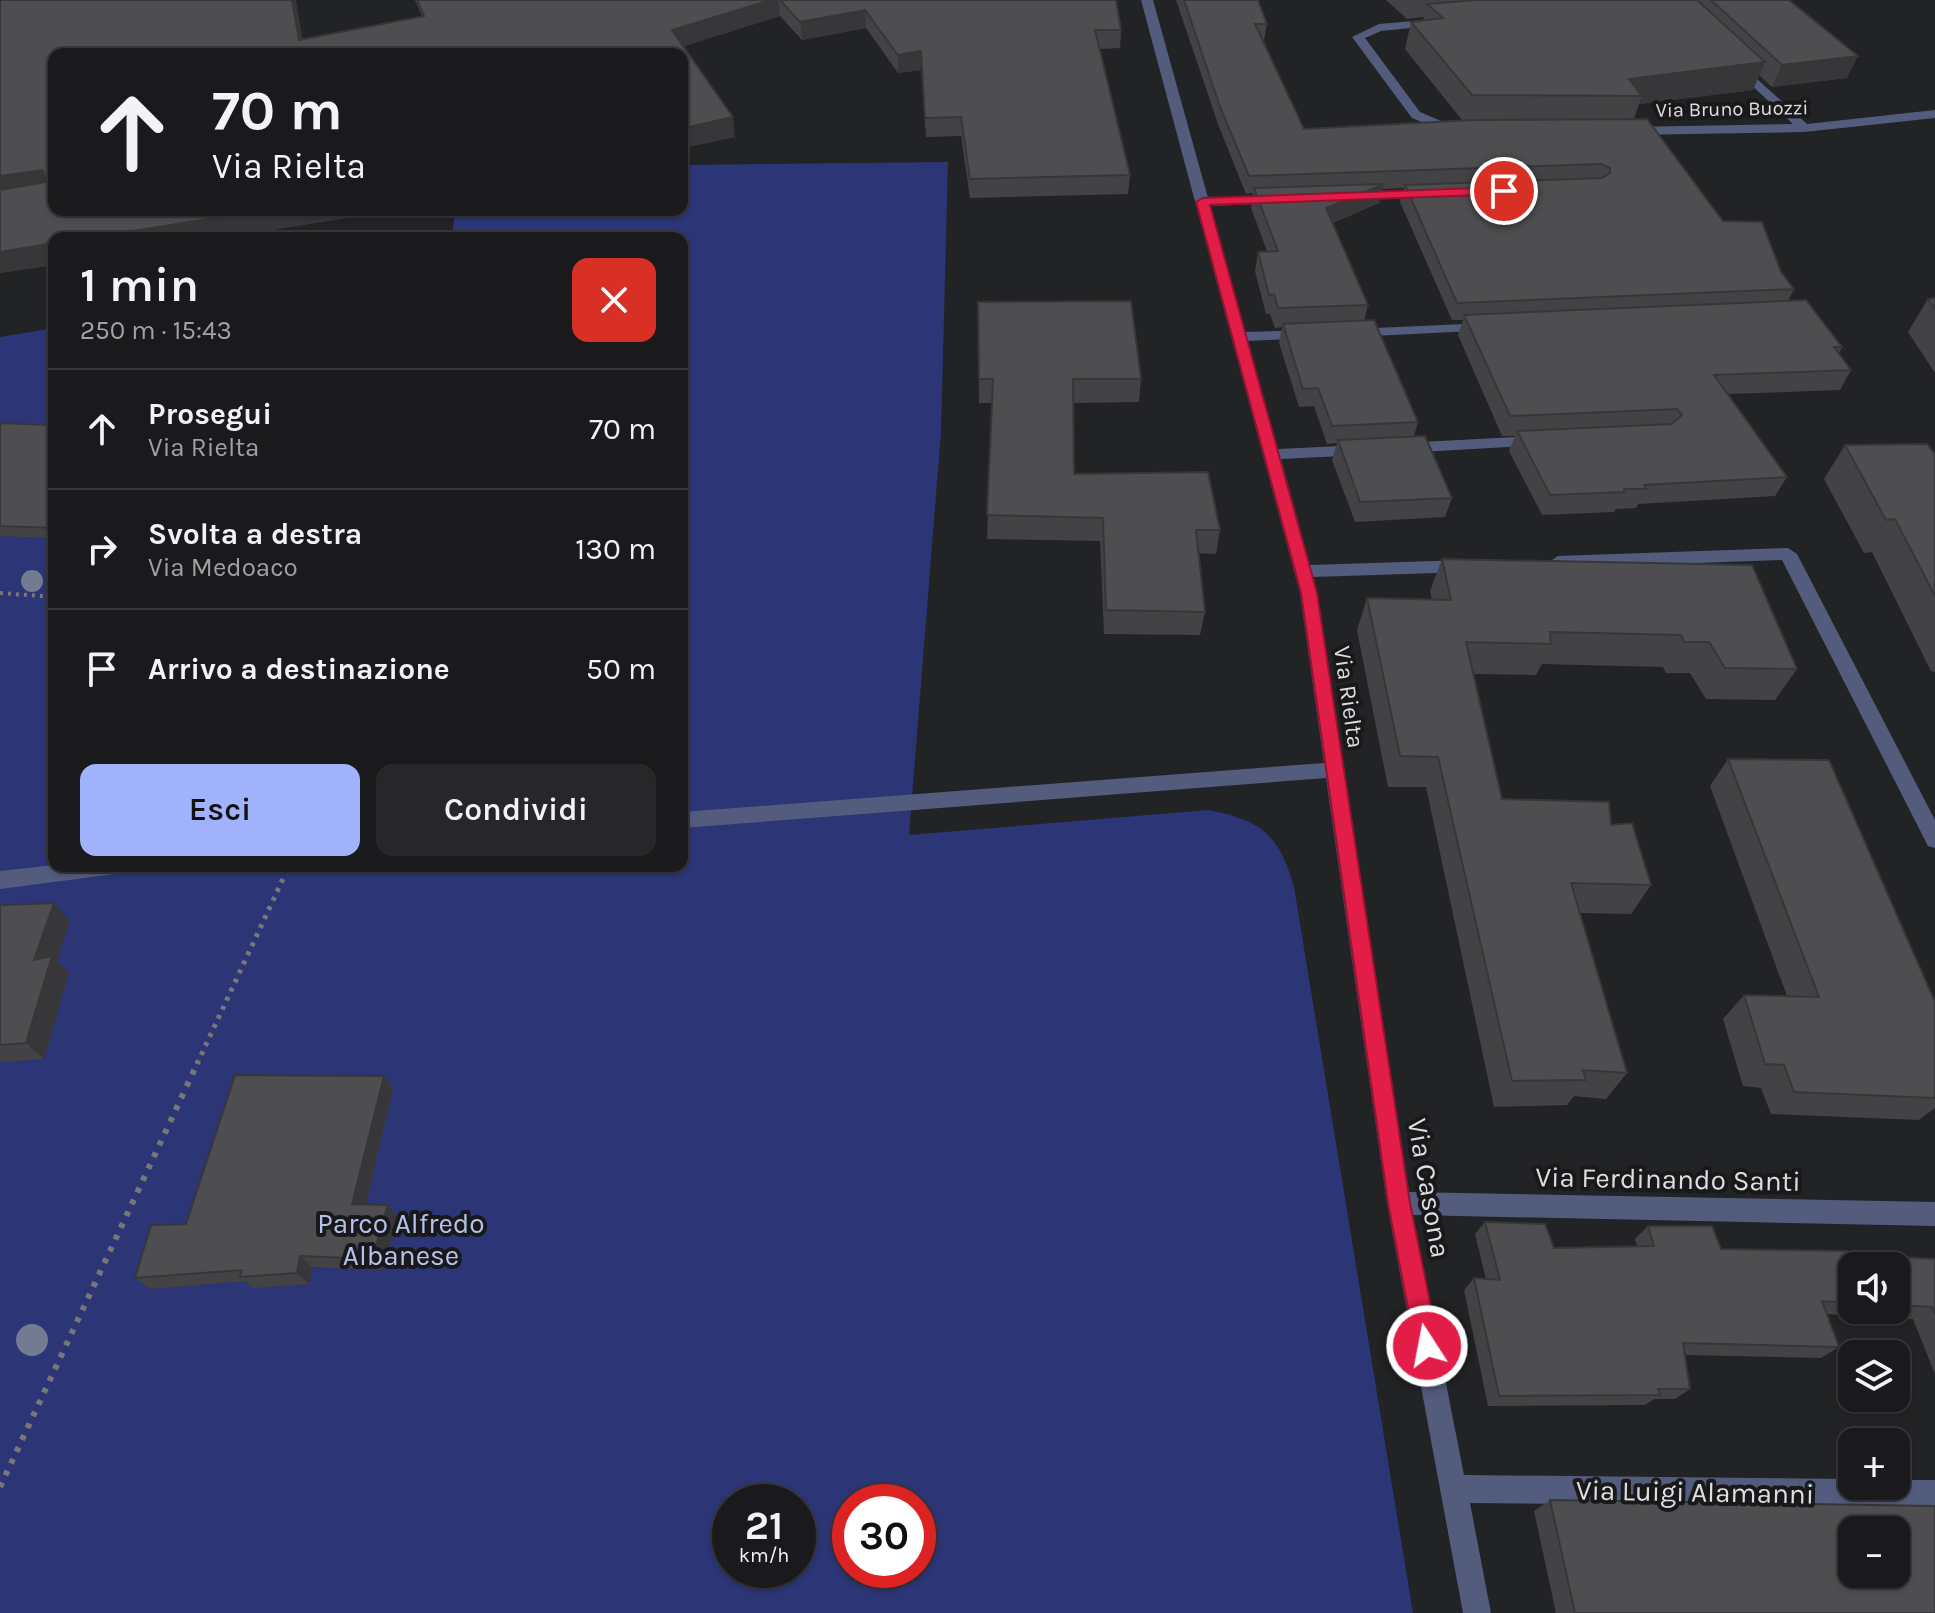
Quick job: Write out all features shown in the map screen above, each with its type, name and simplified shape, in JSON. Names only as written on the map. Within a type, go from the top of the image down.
[{"type":"street","name":"Via Rielta","points":[[688,820],[1333,770],[1304,571],[1147,0]]},
{"type":"street","points":[[1456,22],[1379,28],[1358,37],[1416,115],[1430,124],[1468,130]]},
{"type":"street","points":[[1727,55],[1804,128]]},
{"type":"street","name":"Via Bruno Buozzi","points":[[1623,131],[1804,128],[1935,114]]},
{"type":"street","points":[[1344,197],[1438,193]]},
{"type":"street","points":[[1203,202],[1297,198]]},
{"type":"street","points":[[1240,337],[1506,326]]},
{"type":"street","points":[[1273,454],[1553,441]]},
{"type":"street","points":[[1538,563],[1788,554],[1933,834]]},
{"type":"street","points":[[1304,571],[1491,565]]},
{"type":"street","name":"Via Casona","points":[[1333,770],[1399,1203],[1477,1613]]},
{"type":"street","points":[[0,880],[66,872]]},
{"type":"street","name":"Via Ferdinando Santi","points":[[1399,1203],[1935,1214]]},
{"type":"street","name":"Via Luigi Alamanni","points":[[1454,1489],[1935,1494]]},
{"type":"path","points":[[0,593],[48,597]]},
{"type":"path","points":[[0,1487],[286,872]]},
{"type":"green space","name":"Parco Alfredo Albanese","points":[[948,162],[941,432],[909,835],[1208,810],[1255,825],[1265,832],[1282,854],[1294,887],[1413,1613],[0,1613],[0,337],[48,329],[48,872],[688,872],[688,232],[452,232],[455,216],[688,216],[688,165]]},
{"type":"building","points":[[0,0],[292,0],[299,40],[424,16],[417,0],[771,0],[672,30],[685,48],[48,48],[48,216],[227,216],[125,232],[48,232],[48,244],[0,252],[0,190],[46,182],[43,170],[0,176]]},
{"type":"building","points":[[780,0],[1116,0],[1121,30],[1095,30],[1130,175],[970,179],[961,117],[925,118],[921,51],[898,55],[865,10],[800,22]]},
{"type":"building","points":[[1184,0],[1258,0],[1267,24],[1255,24],[1304,129],[1472,120],[1647,119],[1723,221],[1762,222],[1781,272],[1794,289],[1457,303],[1405,185],[1602,178],[1610,173],[1610,168],[1601,164],[1249,176],[1220,107]]},
{"type":"building","points":[[1476,0],[1697,0],[1765,62],[1629,79],[1642,96],[1472,95],[1411,22],[1443,18],[1427,4]]},
{"type":"building","points":[[1711,0],[1789,0],[1858,56],[1782,65]]},
{"type":"building","points":[[688,53],[733,117],[688,127]]},
{"type":"building","points":[[1384,184],[1326,208],[1368,305],[1278,308],[1274,294],[1269,295],[1258,252],[1278,251],[1254,188]]},
{"type":"building","points":[[1806,300],[1842,347],[1834,347],[1851,370],[1714,375],[1787,477],[1644,485],[1646,489],[1624,489],[1624,492],[1550,495],[1517,431],[1672,424],[1682,415],[1677,409],[1510,416],[1464,315]]},
{"type":"building","points":[[1131,301],[1141,379],[1073,379],[1074,474],[1208,472],[1220,530],[1196,530],[1205,612],[1106,610],[1103,518],[987,515],[993,379],[979,379],[978,302]]},
{"type":"building","points":[[1374,320],[1418,422],[1332,426],[1318,388],[1303,389],[1283,324]]},
{"type":"building","points":[[0,423],[48,425],[48,528],[0,526]]},
{"type":"building","points":[[1425,436],[1452,498],[1360,502],[1338,440]]},
{"type":"building","points":[[1927,444],[1935,454],[1935,596],[1895,519],[1886,520],[1845,445]]},
{"type":"building","points":[[1442,559],[1752,565],[1797,669],[1725,668],[1709,642],[1684,642],[1681,635],[1550,632],[1551,644],[1466,642],[1502,799],[1609,802],[1611,825],[1632,823],[1651,885],[1571,883],[1627,1073],[1583,1070],[1586,1080],[1512,1081],[1438,757],[1400,756],[1367,598],[1451,600]]},
{"type":"building","points":[[1728,759],[1829,760],[1935,1002],[1935,1098],[1794,1092],[1784,1065],[1765,1064],[1744,995],[1819,997]]},
{"type":"building","points":[[54,903],[34,960],[52,956],[26,1043],[0,1045],[0,905]]},
{"type":"building","points":[[235,1075],[384,1076],[352,1204],[388,1205],[372,1259],[300,1256],[297,1273],[240,1277],[242,1270],[135,1278],[151,1225],[186,1224]]},
{"type":"building","points":[[1485,1222],[1545,1224],[1554,1248],[1654,1246],[1648,1226],[1712,1226],[1721,1249],[1847,1252],[1838,1252],[1838,1302],[1822,1301],[1838,1347],[1683,1343],[1690,1389],[1658,1389],[1660,1395],[1499,1396],[1474,1278],[1500,1280]]},
{"type":"building","points":[[1910,1258],[1935,1259],[1935,1314],[1932,1307],[1910,1306]]},
{"type":"building","points":[[1550,1500],[1935,1506],[1935,1613],[1575,1613]]},
{"type":"route","points":[[1427,1346],[1399,1203],[1309,593],[1203,202],[1504,191]]}]
